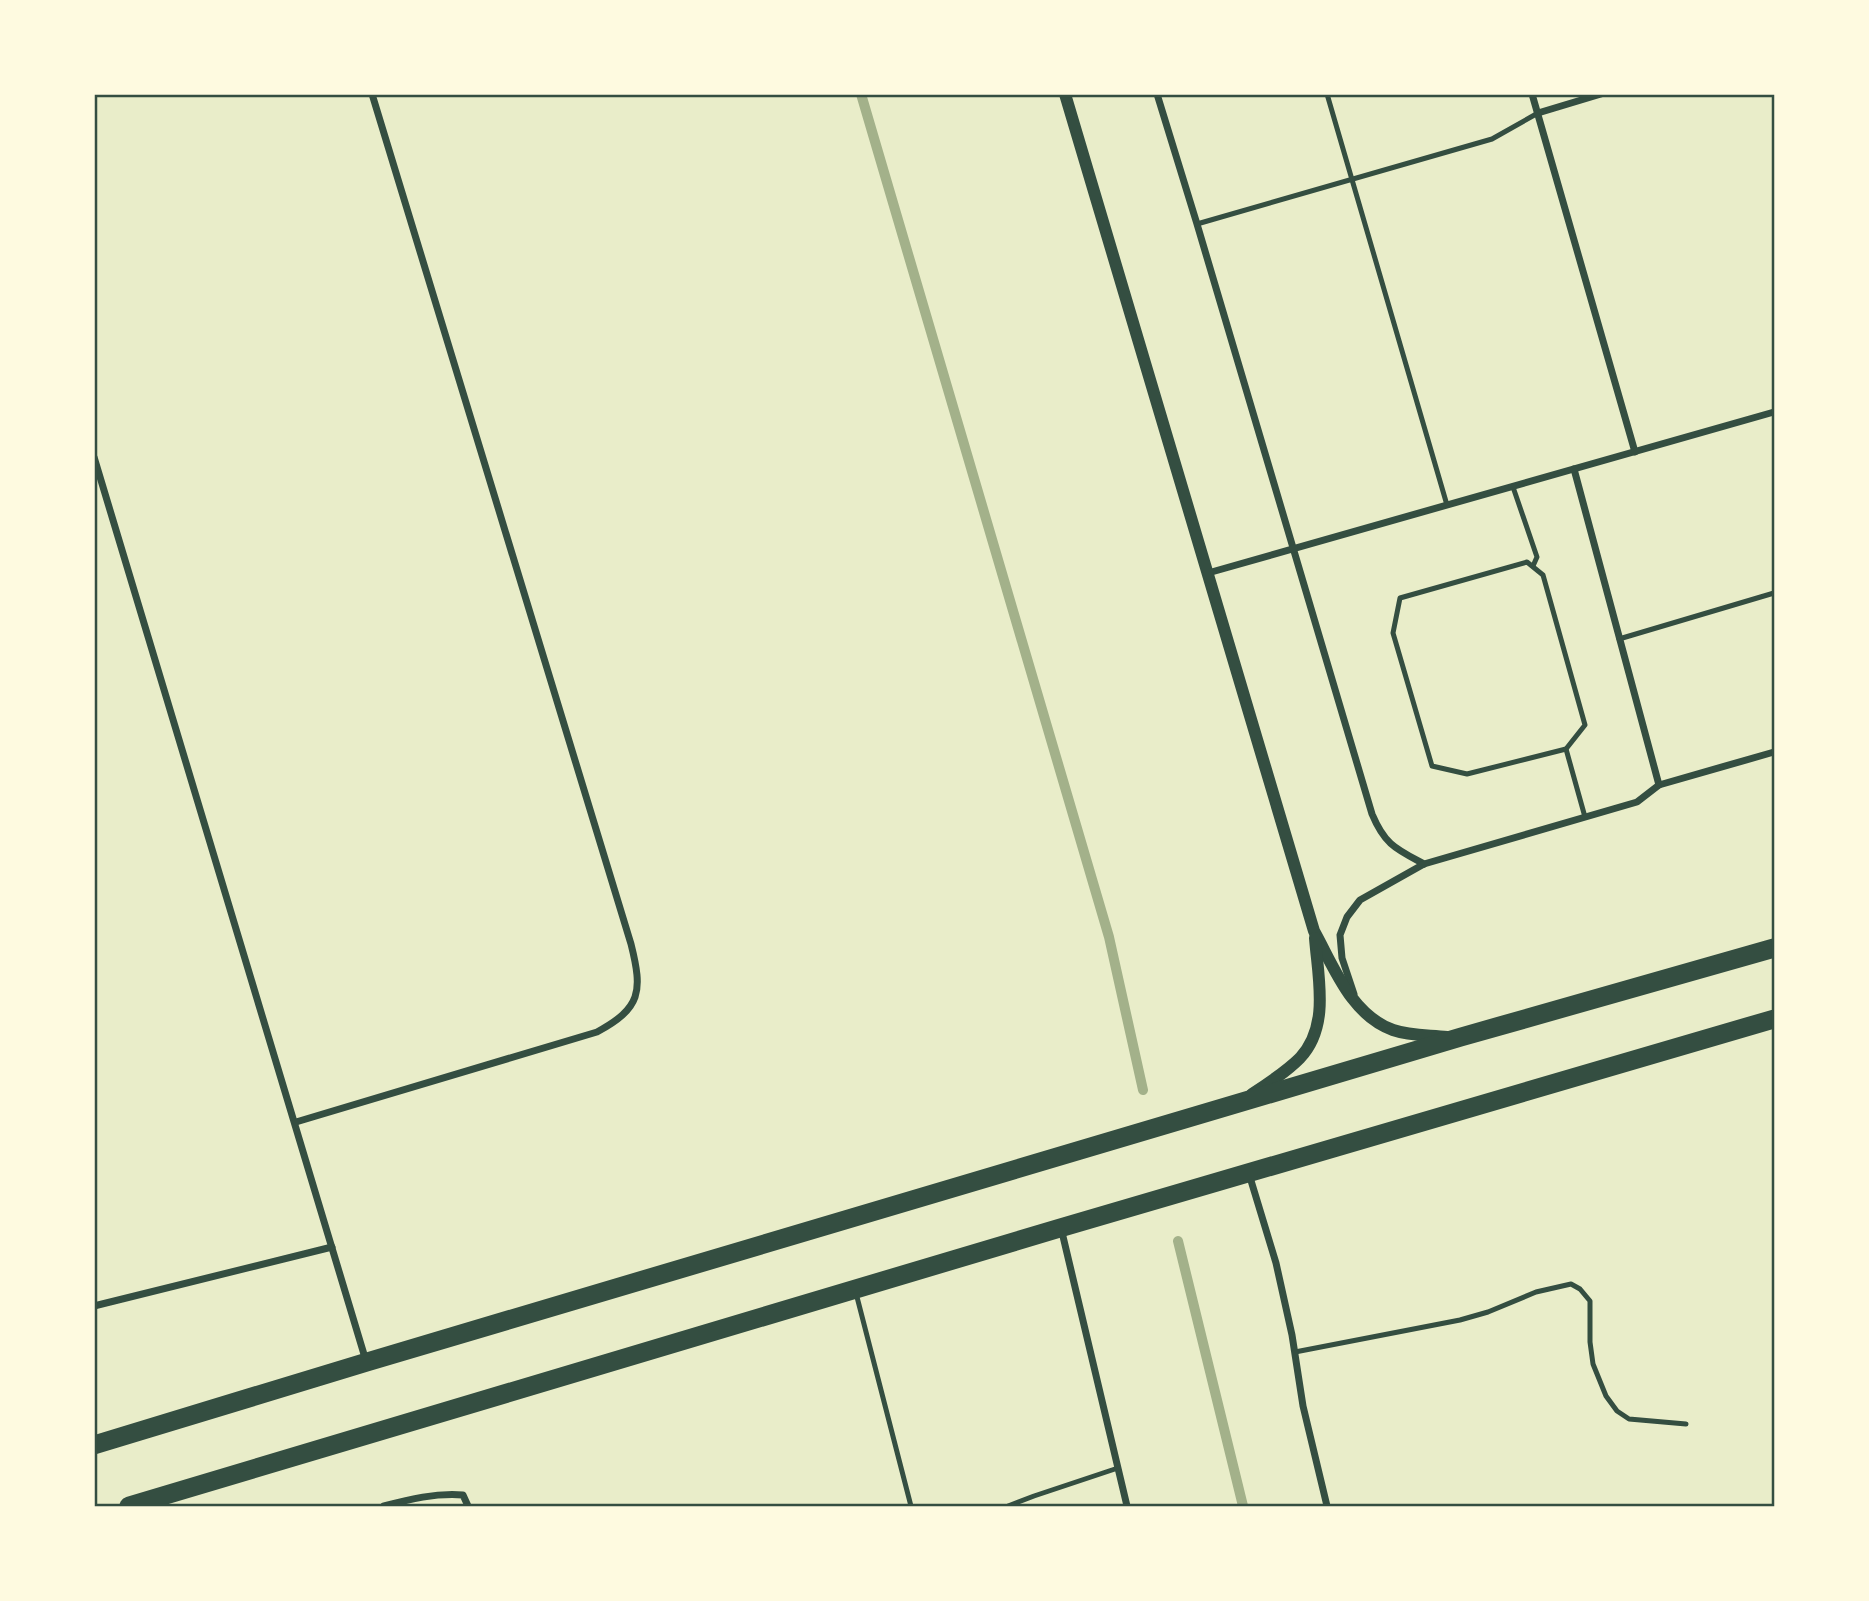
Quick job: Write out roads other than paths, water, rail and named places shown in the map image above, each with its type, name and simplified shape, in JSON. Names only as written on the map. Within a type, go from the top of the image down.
[{"type":"highway","points":[[94,1445],[1461,1037],[1774,948]]},
{"type":"highway","points":[[129,1507],[1060,1228],[1774,1019]]},
{"type":"street","points":[[296,1122],[597,1032],[616,1021],[632,1006],[637,986],[637,967],[631,944],[372,94]]},
{"type":"street","points":[[1065,94],[1314,931],[1342,982],[1357,1004],[1371,1018],[1394,1030],[1419,1035],[1461,1037]]},
{"type":"street","points":[[1157,94],[1198,224],[1371,814],[1379,832],[1394,848],[1424,864]]},
{"type":"street","points":[[1532,94],[1634,452]]},
{"type":"street","points":[[1538,113],[1601,94]]},
{"type":"street","points":[[1208,573],[1774,412]]},
{"type":"street","points":[[94,457],[367,1362]]},
{"type":"street","points":[[1574,469],[1659,785]]},
{"type":"street","points":[[1357,1004],[1342,958],[1340,935],[1347,917],[1360,900],[1424,864],[1637,802],[1659,785],[1774,752]]},
{"type":"street","points":[[1236,1105],[1284,1072],[1302,1056],[1314,1037],[1320,1015],[1314,931]]},
{"type":"street","points":[[1249,1173],[1276,1263],[1295,1352],[1303,1406],[1327,1507]]},
{"type":"street","points":[[1060,1228],[1127,1507]]},
{"type":"street","points":[[94,1306],[332,1247]]},
{"type":"street","points":[[384,1507],[412,1498],[445,1494],[463,1495],[468,1507]]},
{"type":"lane","points":[[1327,94],[1447,505]]},
{"type":"lane","points":[[1198,224],[1492,139],[1538,113]]},
{"type":"lane","points":[[1513,487],[1537,557],[1533,566]]},
{"type":"lane","points":[[1528,562],[1543,575],[1585,725],[1566,749],[1468,774],[1432,766],[1393,633],[1400,598],[1528,562]]},
{"type":"lane","points":[[1619,639],[1774,593]]},
{"type":"lane","points":[[1566,749],[1585,817]]},
{"type":"lane","points":[[1295,1352],[1460,1320],[1488,1312],[1536,1292],[1571,1284],[1580,1289],[1590,1301],[1593,1364],[1606,1396],[1617,1411],[1629,1419],[1686,1424]]},
{"type":"lane","points":[[855,1289],[911,1507]]},
{"type":"lane","points":[[1008,1507],[1118,1468]]},
{"type":"waterway","points":[[861,94],[1109,937],[1143,1090]]},
{"type":"waterway","points":[[1178,1241],[1243,1506]]}]
